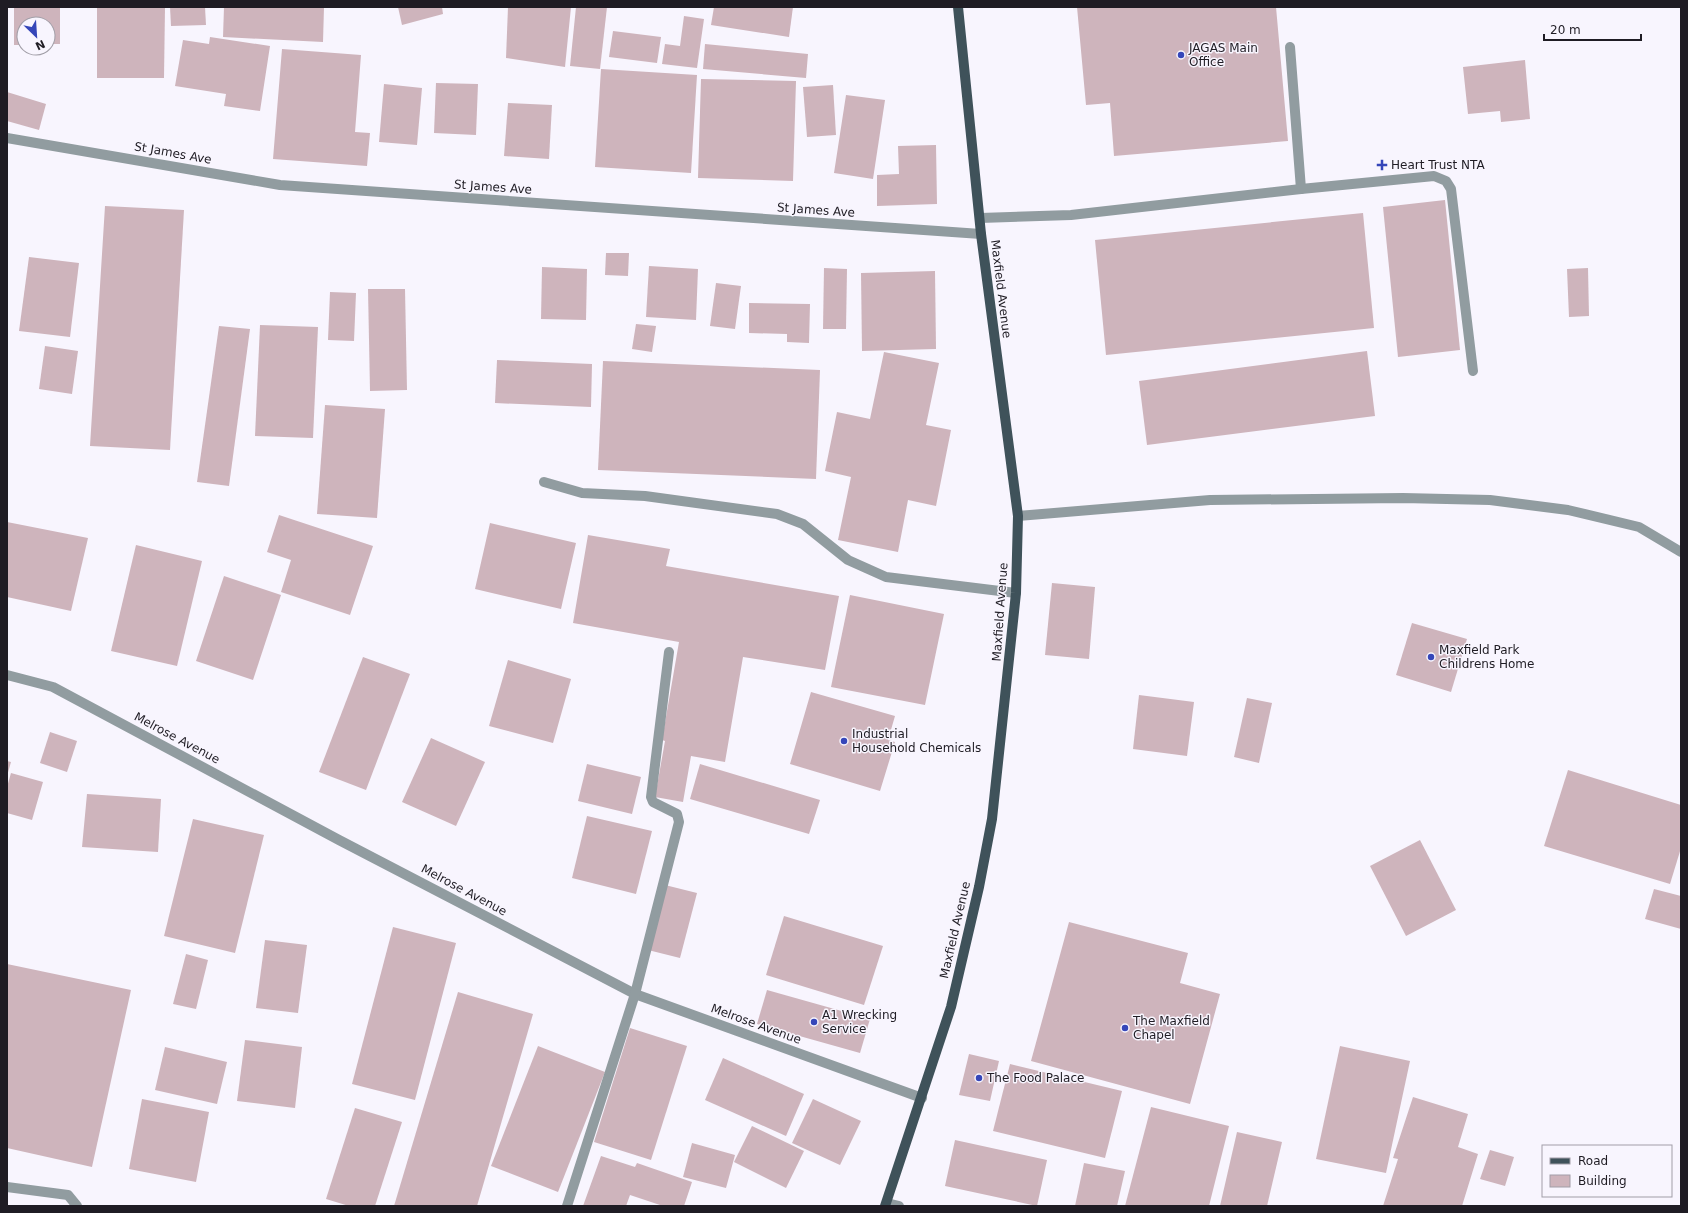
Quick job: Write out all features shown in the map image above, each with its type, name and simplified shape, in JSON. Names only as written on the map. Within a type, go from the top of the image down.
[{"type":"main road","name":"Maxfield Avenue","points":[[886,1204],[952,1007],[992,819],[1016,593],[1018,516],[981,234],[958,7]]},
{"type":"street","points":[[1290,47],[1301,189]]},
{"type":"street","name":"St James Ave","points":[[7,138],[280,184],[981,234]]},
{"type":"street","points":[[980,218],[1072,215],[1301,189],[1434,176],[1446,181],[1451,189],[1473,372]]},
{"type":"street","points":[[544,482],[582,493],[645,496],[777,514],[803,524],[848,560],[886,577],[1016,593]]},
{"type":"street","points":[[1018,516],[1210,500],[1403,498],[1490,500],[1568,510],[1639,527],[1681,552]]},
{"type":"street","points":[[567,1206],[635,994],[679,822],[677,814],[653,802],[652,797],[669,652]]},
{"type":"street","name":"Melrose Avenue","points":[[7,675],[53,687],[339,840],[635,994],[922,1098]]},
{"type":"street","points":[[7,1187],[68,1195],[77,1206]]},
{"type":"street","points":[[886,1204],[899,1206]]},
{"type":"building","points":[[14,7],[60,7],[60,44],[56,44],[56,16],[16,16],[16,45],[14,45]]},
{"type":"building","points":[[97,7],[165,7],[164,78],[97,78]]},
{"type":"building","points":[[170,7],[205,7],[206,25],[171,26]]},
{"type":"building","points":[[224,7],[324,7],[323,42],[223,37]]},
{"type":"building","points":[[398,7],[442,7],[443,14],[402,25]]},
{"type":"building","points":[[508,7],[571,7],[565,67],[506,58]]},
{"type":"building","points":[[576,7],[607,7],[600,69],[570,66]]},
{"type":"building","points":[[714,7],[793,7],[789,37],[711,25]]},
{"type":"building","name":"JAGAS Main Office","points":[[1077,7],[1276,7],[1288,141],[1114,156],[1110,103],[1086,105]]},
{"type":"building","points":[[684,16],[704,19],[697,68],[662,64],[665,44],[680,46]]},
{"type":"building","points":[[613,31],[661,37],[657,63],[609,57]]},
{"type":"building","points":[[210,37],[270,46],[260,111],[224,106],[226,94],[175,86],[183,40],[209,44]]},
{"type":"building","points":[[705,44],[808,54],[806,78],[703,69]]},
{"type":"building","points":[[282,49],[361,55],[355,132],[370,133],[367,166],[273,159]]},
{"type":"building","points":[[1525,60],[1530,119],[1501,122],[1500,111],[1468,114],[1463,67]]},
{"type":"building","points":[[601,69],[697,75],[691,173],[595,167]]},
{"type":"building","points":[[701,79],[796,81],[793,181],[698,178]]},
{"type":"building","points":[[436,83],[478,84],[476,135],[434,133]]},
{"type":"building","points":[[384,84],[422,88],[417,145],[379,142]]},
{"type":"building","points":[[833,85],[836,135],[807,137],[803,87]]},
{"type":"building","points":[[7,92],[46,104],[39,130],[7,121]]},
{"type":"building","points":[[846,95],[885,100],[873,179],[834,173]]},
{"type":"building","points":[[508,103],[552,105],[549,159],[504,156]]},
{"type":"building","points":[[936,145],[937,204],[877,206],[877,175],[899,174],[898,146]]},
{"type":"building","points":[[1445,200],[1460,350],[1398,357],[1383,207]]},
{"type":"building","points":[[105,206],[184,210],[170,450],[90,446]]},
{"type":"building","points":[[1363,213],[1374,328],[1106,355],[1095,240]]},
{"type":"building","points":[[606,253],[629,253],[628,276],[605,275]]},
{"type":"building","points":[[29,257],[79,263],[70,337],[19,331]]},
{"type":"building","points":[[649,266],[698,269],[696,320],[646,317]]},
{"type":"building","points":[[542,267],[587,269],[586,320],[541,319]]},
{"type":"building","points":[[824,268],[847,269],[846,329],[823,329]]},
{"type":"building","points":[[1588,268],[1589,316],[1569,317],[1567,269]]},
{"type":"building","points":[[935,271],[936,349],[862,351],[861,273]]},
{"type":"building","points":[[716,283],[741,286],[735,329],[710,326]]},
{"type":"building","points":[[368,289],[405,289],[407,390],[370,391]]},
{"type":"building","points":[[330,292],[356,293],[354,341],[328,340]]},
{"type":"building","points":[[749,303],[810,304],[809,343],[787,342],[787,334],[749,333]]},
{"type":"building","points":[[636,324],[656,326],[652,352],[632,349]]},
{"type":"building","points":[[260,325],[318,327],[313,438],[255,436]]},
{"type":"building","points":[[219,326],[250,329],[229,486],[197,482]]},
{"type":"building","points":[[45,346],[78,351],[72,394],[39,389]]},
{"type":"building","points":[[1367,351],[1375,416],[1147,445],[1139,381]]},
{"type":"building","points":[[884,352],[939,363],[926,425],[951,430],[936,506],[908,500],[898,552],[838,540],[851,477],[825,471],[837,412],[870,419]]},
{"type":"building","points":[[497,360],[592,364],[591,407],[495,403]]},
{"type":"building","points":[[603,361],[820,370],[816,479],[598,470]]},
{"type":"building","points":[[325,405],[385,409],[377,518],[317,514]]},
{"type":"building","points":[[279,515],[373,546],[350,615],[281,592],[291,560],[267,552]]},
{"type":"building","points":[[7,522],[88,538],[71,611],[7,597]]},
{"type":"building","points":[[490,523],[576,543],[561,609],[475,589]]},
{"type":"building","points":[[588,535],[670,549],[666,566],[839,596],[825,670],[743,657],[725,762],[691,756],[683,802],[655,797],[665,741],[662,740],[679,642],[573,623]]},
{"type":"building","points":[[136,545],[202,561],[177,666],[111,651]]},
{"type":"building","points":[[224,576],[281,595],[253,680],[196,661]]},
{"type":"building","points":[[1052,583],[1095,587],[1089,659],[1045,655]]},
{"type":"building","points":[[850,595],[944,614],[925,705],[831,687]]},
{"type":"building","name":"Maxfield Park Childrens Home","points":[[1412,623],[1467,639],[1451,692],[1396,675]]},
{"type":"building","points":[[363,657],[410,674],[366,790],[319,772]]},
{"type":"building","points":[[508,660],[571,679],[553,743],[489,726]]},
{"type":"building","name":"Industrial Household Chemicals","points":[[811,692],[895,716],[888,740],[895,742],[880,791],[790,764]]},
{"type":"building","points":[[1139,695],[1194,702],[1187,756],[1133,749]]},
{"type":"building","points":[[1247,698],[1272,703],[1259,763],[1234,757]]},
{"type":"building","points":[[50,732],[77,741],[67,772],[40,763]]},
{"type":"building","points":[[431,738],[485,762],[456,826],[402,802]]},
{"type":"building","points":[[7,761],[11,762],[7,776]]},
{"type":"building","points":[[587,764],[641,777],[632,814],[578,801]]},
{"type":"building","points":[[700,764],[820,800],[809,834],[690,799]]},
{"type":"building","points":[[1568,770],[1681,805],[1681,848],[1670,884],[1544,846]]},
{"type":"building","points":[[11,773],[43,782],[32,820],[7,813],[7,787]]},
{"type":"building","points":[[87,794],[161,799],[158,852],[82,847]]},
{"type":"building","points":[[587,816],[652,831],[636,894],[572,878]]},
{"type":"building","points":[[193,819],[264,835],[235,953],[164,936]]},
{"type":"building","points":[[1420,840],[1456,910],[1406,936],[1370,866]]},
{"type":"building","points":[[665,885],[697,893],[680,958],[648,950]]},
{"type":"building","points":[[1654,889],[1681,896],[1681,929],[1645,919]]},
{"type":"building","points":[[784,916],[883,946],[864,1005],[766,975]]},
{"type":"building","name":"The Maxfield Chapel","points":[[1069,922],[1188,953],[1180,983],[1220,994],[1190,1104],[1031,1061]]},
{"type":"building","points":[[393,927],[456,943],[415,1100],[352,1084]]},
{"type":"building","points":[[265,940],[307,945],[298,1013],[256,1008]]},
{"type":"building","points":[[186,954],[208,960],[196,1009],[173,1004]]},
{"type":"building","points":[[7,964],[131,990],[92,1167],[7,1148]]},
{"type":"building","name":"A1 Wrecking Service","points":[[767,990],[870,1019],[860,1053],[757,1024]]},
{"type":"building","points":[[458,992],[533,1014],[477,1206],[394,1206]]},
{"type":"building","points":[[630,1028],[687,1046],[651,1160],[594,1142]]},
{"type":"building","points":[[245,1040],[302,1047],[295,1108],[237,1101]]},
{"type":"building","points":[[538,1046],[605,1072],[558,1192],[491,1166]]},
{"type":"building","points":[[1340,1046],[1410,1061],[1386,1173],[1316,1159]]},
{"type":"building","points":[[165,1047],[227,1062],[217,1104],[155,1090]]},
{"type":"building","name":"The Food Palace","points":[[969,1054],[999,1061],[990,1101],[959,1095]]},
{"type":"building","points":[[723,1058],[804,1094],[786,1136],[705,1100]]},
{"type":"building","points":[[1010,1064],[1122,1091],[1105,1158],[993,1131]]},
{"type":"building","points":[[1413,1097],[1468,1114],[1458,1147],[1478,1154],[1462,1206],[1383,1206],[1398,1159],[1393,1158]]},
{"type":"building","points":[[142,1099],[209,1112],[196,1182],[129,1169]]},
{"type":"building","points":[[813,1099],[861,1121],[840,1165],[792,1143]]},
{"type":"building","points":[[1151,1107],[1229,1126],[1209,1206],[1125,1206]]},
{"type":"building","points":[[355,1108],[402,1122],[375,1206],[349,1206],[326,1199]]},
{"type":"building","points":[[752,1126],[804,1151],[786,1188],[734,1162]]},
{"type":"building","points":[[1237,1132],[1282,1142],[1267,1206],[1220,1206]]},
{"type":"building","points":[[955,1140],[1047,1160],[1037,1206],[945,1186]]},
{"type":"building","points":[[692,1143],[735,1155],[726,1188],[683,1177]]},
{"type":"building","points":[[1490,1150],[1514,1157],[1505,1186],[1480,1179]]},
{"type":"building","points":[[601,1156],[635,1167],[637,1163],[692,1182],[684,1206],[663,1206],[630,1195],[626,1206],[583,1206]]},
{"type":"building","points":[[1084,1163],[1125,1171],[1117,1206],[1075,1206]]},
{"type":"place","name":"JAGAS Main Office","points":[[1181,55]]},
{"type":"place","name":"Heart Trust NTA","points":[[1382,165]]},
{"type":"place","name":"Maxfield Park Childrens Home","points":[[1431,657]]},
{"type":"place","name":"Industrial Household Chemicals","points":[[844,741]]},
{"type":"place","name":"A1 Wrecking Service","points":[[814,1022]]},
{"type":"place","name":"The Maxfield Chapel","points":[[1125,1028]]},
{"type":"place","name":"The Food Palace","points":[[979,1078]]}]
